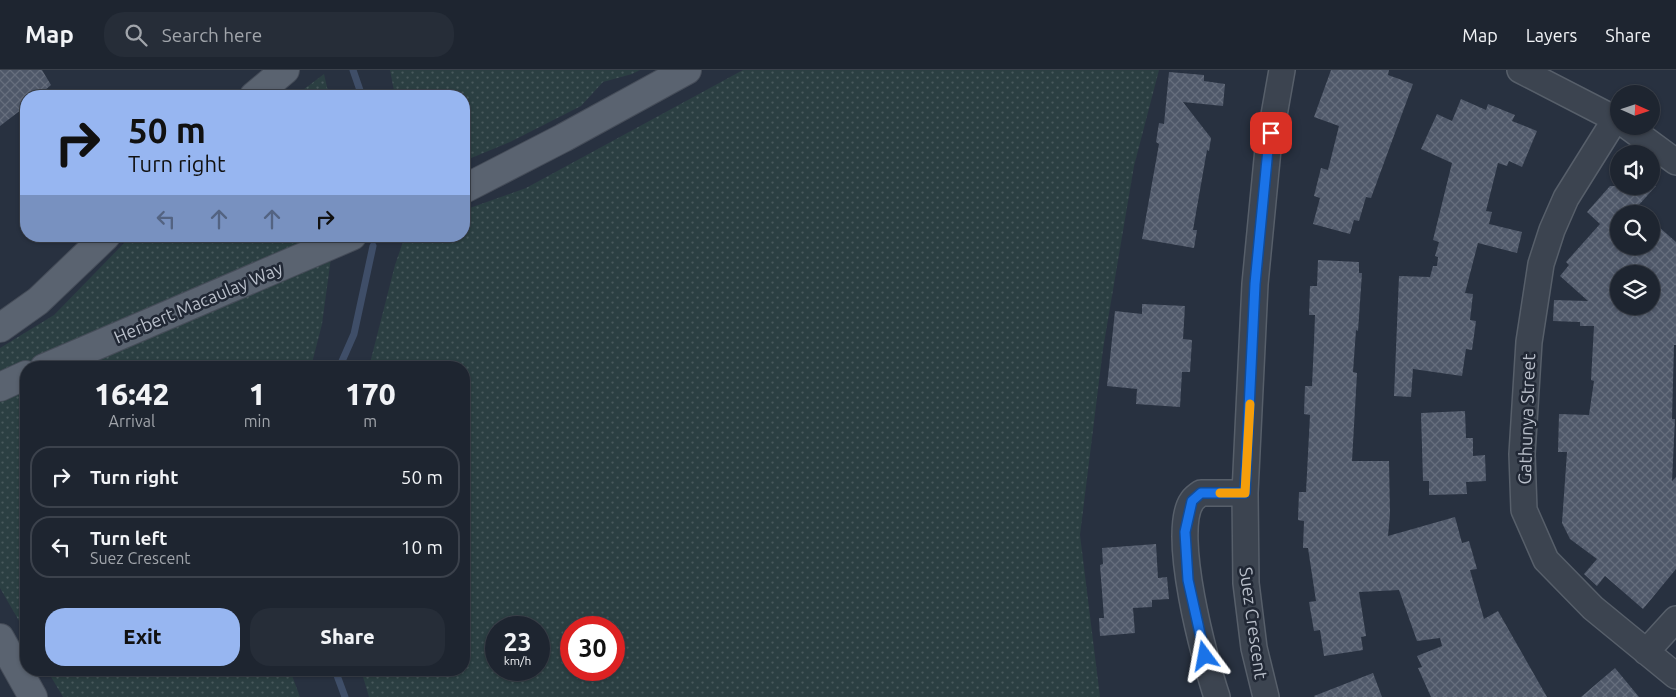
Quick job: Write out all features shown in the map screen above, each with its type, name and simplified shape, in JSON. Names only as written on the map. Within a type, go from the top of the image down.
[{"type":"main road","points":[[261,90],[285,70]]},
{"type":"main road","points":[[470,186],[563,138],[687,70]]},
{"type":"main road","points":[[0,328],[38,301],[100,242]]},
{"type":"main road","name":"Herbert Macaulay Way","points":[[60,361],[338,242]]},
{"type":"main road","points":[[0,387],[20,378]]},
{"type":"main road","points":[[0,638],[20,675]]},
{"type":"main road","points":[[21,676],[32,697]]},
{"type":"street","name":"Suez Crescent","points":[[1266,697],[1254,648],[1246,583],[1245,493],[1255,284],[1268,149],[1282,70]]},
{"type":"street","points":[[1520,70],[1610,117]]},
{"type":"street","name":"Gathunya Street","points":[[1611,135],[1566,198],[1552,230],[1541,264],[1529,342],[1522,454],[1524,510],[1546,560],[1593,608],[1676,676]]},
{"type":"street","points":[[1638,135],[1676,162]]},
{"type":"street","points":[[1217,697],[1209,675],[1188,580],[1185,532],[1192,501],[1201,493],[1245,493]]},
{"type":"street","points":[[1646,652],[1676,619]]},
{"type":"green space","points":[[390,70],[640,70],[603,82],[581,106],[510,142],[470,159],[470,90],[394,90]]},
{"type":"green space","points":[[743,70],[1159,70],[1134,166],[1103,349],[1080,535],[1100,697],[369,697],[363,676],[470,676],[470,361],[371,361],[395,265],[403,242],[470,242],[470,208],[526,188]]},
{"type":"green space","points":[[324,74],[328,90],[303,90]]},
{"type":"green space","points":[[125,242],[333,242],[322,324],[313,361],[20,361],[20,623],[0,588],[0,348],[54,315]]},
{"type":"green space","points":[[51,676],[292,676],[300,697],[63,697]]},
{"type":"building","points":[[0,70],[42,70],[51,85],[45,90],[20,90],[20,111],[0,126]]},
{"type":"building","points":[[1331,70],[1389,70],[1388,75],[1413,84],[1371,198],[1366,197],[1359,221],[1354,220],[1350,234],[1313,224],[1320,198],[1314,196],[1321,168],[1328,170],[1339,126],[1314,117]]},
{"type":"building","points":[[1169,72],[1204,75],[1204,81],[1225,84],[1223,106],[1183,102],[1211,138],[1209,151],[1207,150],[1193,230],[1197,230],[1194,248],[1142,239],[1159,144],[1156,142],[1159,123],[1164,124]]},
{"type":"building","points":[[1461,99],[1486,110],[1488,104],[1515,115],[1512,121],[1537,131],[1522,167],[1509,161],[1507,166],[1498,163],[1486,211],[1492,212],[1489,224],[1522,232],[1517,253],[1478,243],[1465,293],[1473,294],[1470,320],[1476,321],[1472,350],[1466,349],[1462,376],[1413,369],[1411,397],[1394,396],[1399,276],[1430,277],[1433,266],[1437,266],[1438,257],[1435,256],[1439,242],[1433,240],[1452,163],[1421,149],[1437,114],[1452,121]]},
{"type":"building","points":[[1610,186],[1610,195],[1648,195],[1639,205],[1610,205],[1610,255],[1660,255],[1660,228],[1676,242],[1676,345],[1674,345],[1672,419],[1675,419],[1672,481],[1676,477],[1676,569],[1643,609],[1605,576],[1597,586],[1584,574],[1597,559],[1570,539],[1562,523],[1567,452],[1558,452],[1559,414],[1589,415],[1594,381],[1591,380],[1594,326],[1580,326],[1580,322],[1553,321],[1554,300],[1588,301],[1560,276],[1569,265],[1566,262],[1600,224],[1587,212]]},
{"type":"building","points":[[1318,260],[1359,262],[1359,273],[1362,273],[1353,372],[1357,373],[1352,461],[1389,461],[1390,514],[1388,536],[1455,517],[1462,543],[1469,541],[1477,569],[1470,570],[1484,619],[1498,611],[1547,697],[1431,697],[1418,668],[1422,667],[1417,656],[1442,646],[1440,638],[1417,641],[1399,590],[1359,592],[1366,636],[1361,637],[1363,650],[1324,656],[1320,630],[1314,631],[1309,602],[1316,601],[1308,548],[1303,548],[1304,521],[1298,520],[1299,492],[1306,492],[1310,415],[1304,414],[1305,386],[1312,386],[1315,315],[1309,315],[1310,286],[1317,286]]},
{"type":"building","points":[[1142,304],[1185,306],[1183,339],[1192,340],[1190,372],[1182,372],[1180,407],[1136,404],[1137,389],[1107,386],[1115,311],[1142,314]]},
{"type":"building","points":[[1465,411],[1466,438],[1473,438],[1473,456],[1485,455],[1486,481],[1466,482],[1467,494],[1429,495],[1429,481],[1423,481],[1421,413]]},
{"type":"building","points":[[1156,544],[1158,578],[1167,577],[1169,599],[1152,600],[1152,607],[1133,608],[1135,633],[1100,636],[1099,618],[1104,618],[1100,565],[1103,564],[1102,548]]},
{"type":"building","points":[[1615,668],[1639,697],[1581,697]]},
{"type":"building","points":[[1373,673],[1382,697],[1314,696]]},
{"type":"waterway","points":[[353,70],[360,90]]},
{"type":"waterway","points":[[342,361],[354,334],[373,246]]},
{"type":"waterway","points":[[337,676],[345,697]]},
{"type":"slow traffic","points":[[1220,493],[1245,493],[1250,404]]},
{"type":"route","points":[[1205,656],[1188,580],[1185,532],[1192,501],[1201,493],[1245,493],[1255,284],[1271,133]]}]
